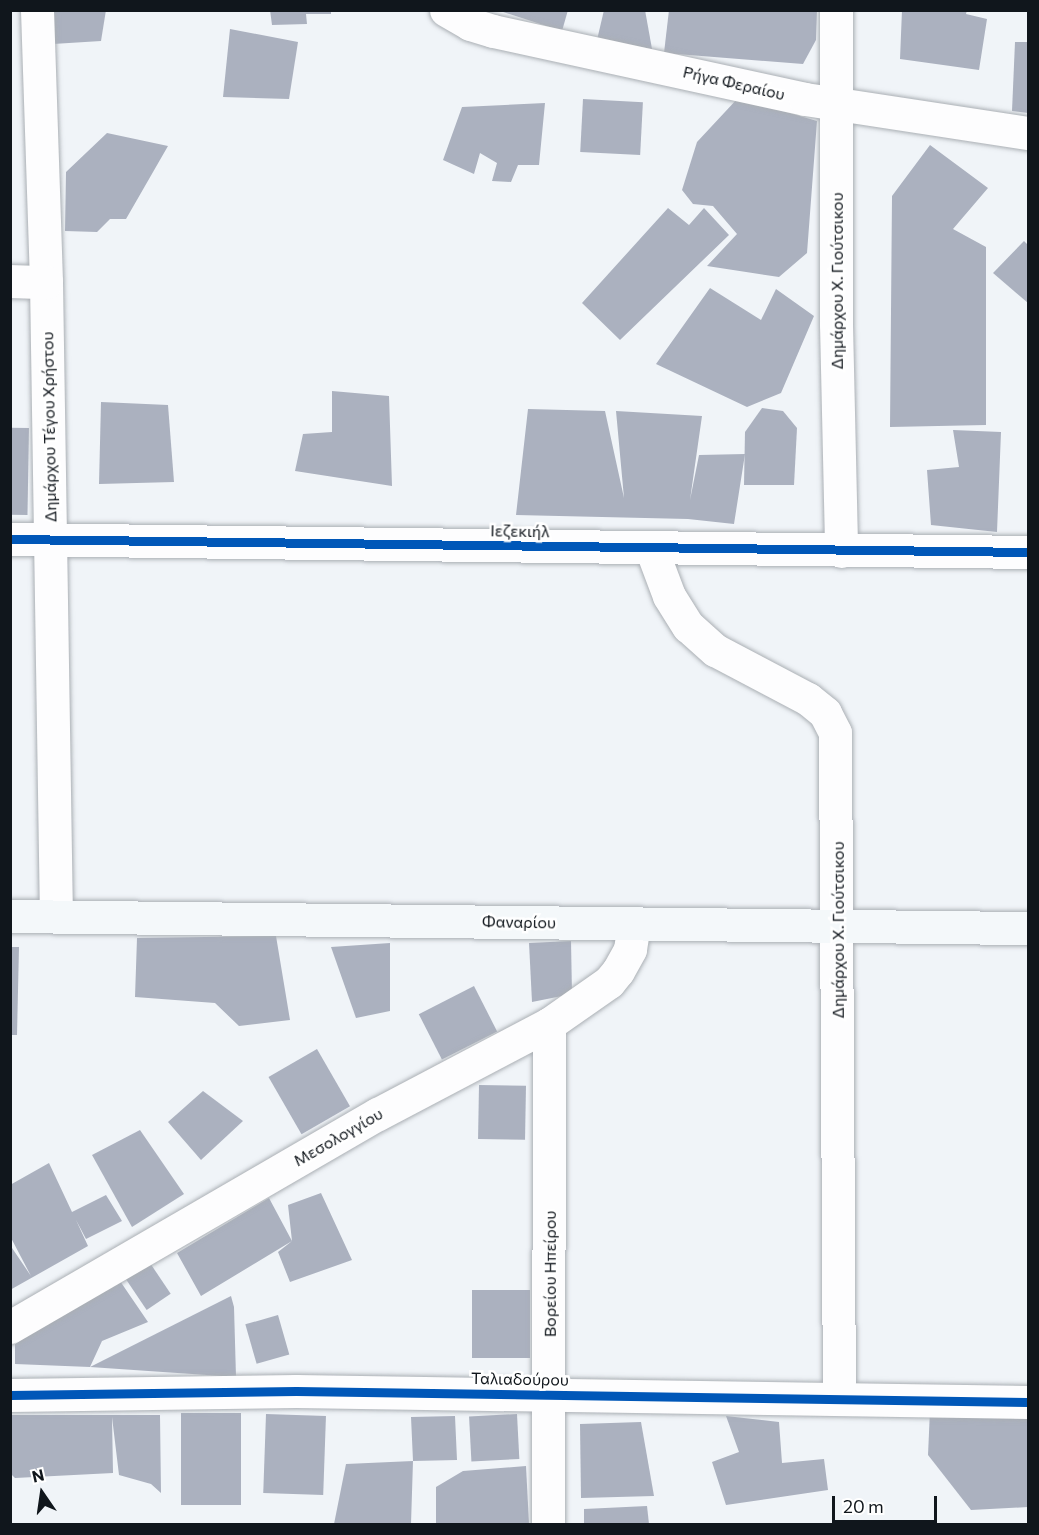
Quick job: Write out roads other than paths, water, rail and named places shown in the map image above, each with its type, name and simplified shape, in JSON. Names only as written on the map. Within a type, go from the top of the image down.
[{"type":"main road","name":"Φαναρίου","points":[[10,916],[1029,928]]},
{"type":"street","name":"Δημάρχου Τέγου Χρήστου","points":[[37,10],[46,282],[56,916]]},
{"type":"street","name":"Ρήγα Φεραίου","points":[[446,10],[470,24],[493,31],[836,104],[1029,133]]},
{"type":"street","name":"Δημάρχου Χ. Γιούτσικου","points":[[836,10],[841,550]]},
{"type":"street","points":[[10,281],[46,282]]},
{"type":"street","name":"Ιεζεκιήλ","points":[[10,539],[1029,552]]},
{"type":"street","name":"Δημάρχου Χ. Γιούτσικου","points":[[651,548],[669,596],[688,626],[715,650],[808,699],[831,723],[837,747],[839,1399]]},
{"type":"street","name":"Μεσολογγίου","points":[[10,1327],[378,1113],[549,1024],[609,982],[625,962],[634,923]]},
{"type":"street","name":"Βορείου Ηπείρου","points":[[548,1524],[549,1024]]},
{"type":"street","name":"Ταλιαδούρου","points":[[10,1395],[296,1391],[1029,1402]]}]
